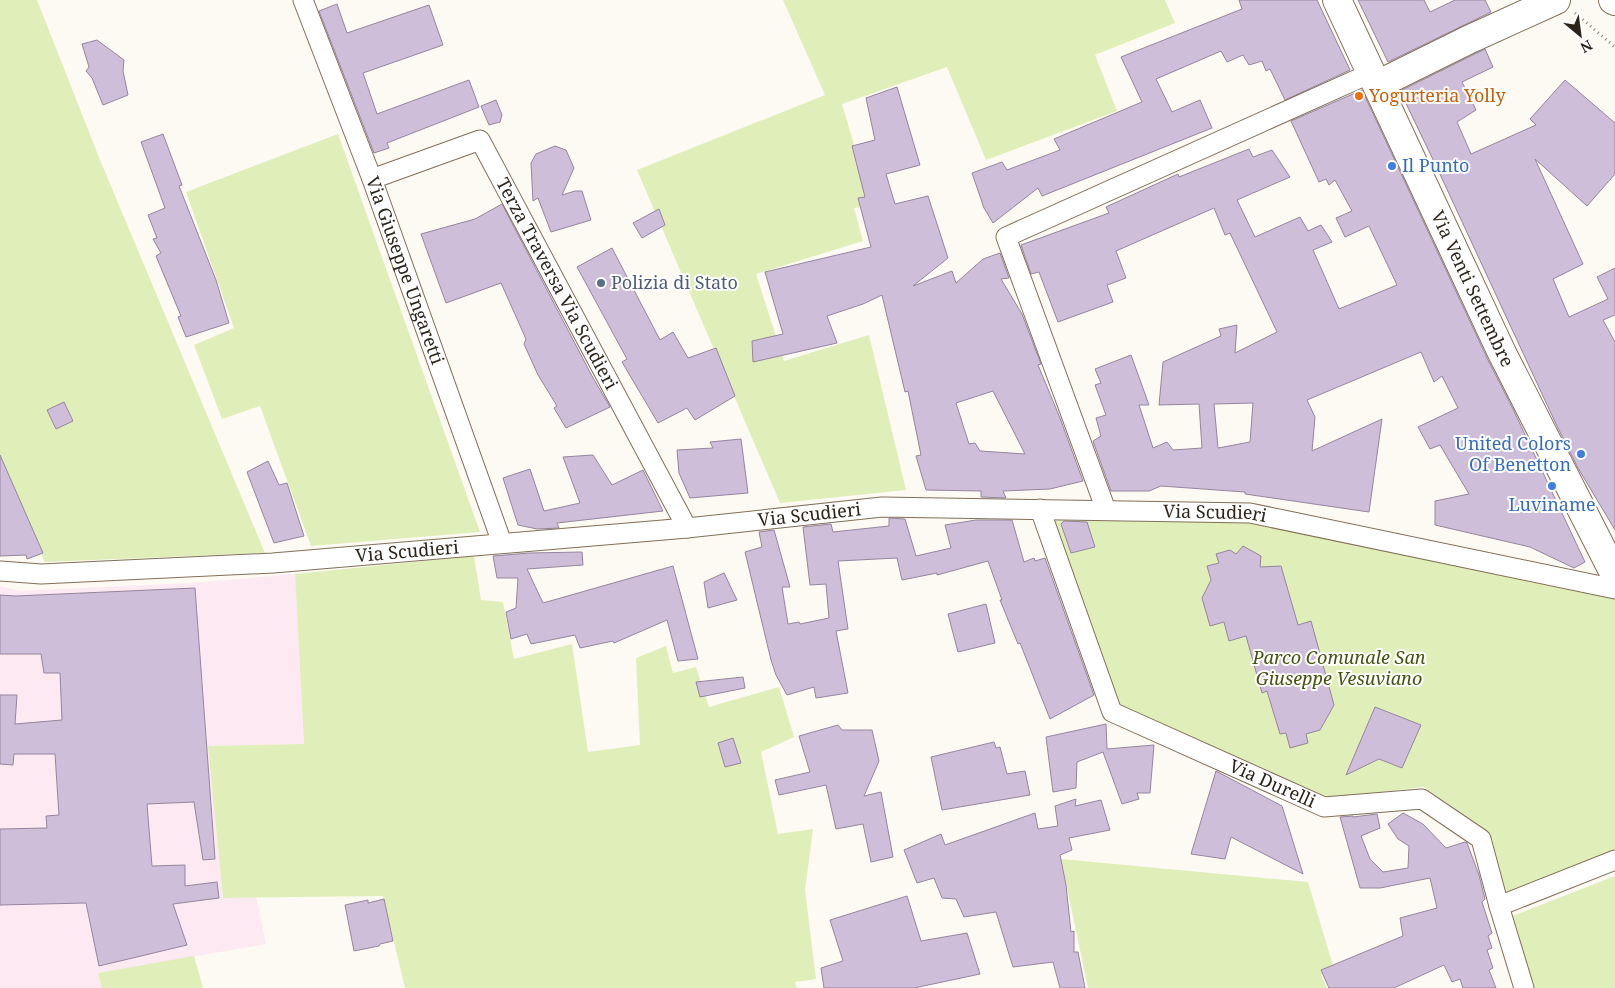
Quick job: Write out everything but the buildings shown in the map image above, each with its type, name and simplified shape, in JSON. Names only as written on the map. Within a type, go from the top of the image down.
[{"type":"main road","name":"Via Venti Settembre","points":[[1338,0],[1502,353],[1615,575]]},
{"type":"main road","points":[[1374,79],[1468,40],[1563,5]]},
{"type":"street","name":"Via Giuseppe Ungaretti","points":[[303,0],[372,179],[502,543]]},
{"type":"street","points":[[1106,510],[1006,237],[1374,79]]},
{"type":"street","name":"Terza Traversa Via Scudieri","points":[[372,179],[480,140],[687,528]]},
{"type":"street","name":"Via Scudieri","points":[[0,572],[41,574],[273,563],[687,528],[882,506],[1250,513],[1615,589]]},
{"type":"street","name":"Via Durelli","points":[[1040,510],[1112,712],[1324,807],[1422,799],[1481,839],[1524,988]]},
{"type":"street","points":[[1499,906],[1615,860]]},
{"type":"path","points":[[1563,5],[1615,47]]},
{"type":"shaded area","points":[[295,574],[304,744],[208,746],[223,898],[256,897],[266,944],[99,973],[102,988],[0,988],[0,586],[20,591],[193,583]]},
{"type":"green space","points":[[0,0],[37,0],[100,160],[265,553],[45,562],[0,461]]},
{"type":"green space","points":[[783,0],[1165,0],[1175,23],[1095,55],[1117,111],[986,160],[947,67],[842,104],[872,206],[854,208],[863,241],[756,274],[784,361],[869,335],[906,490],[780,503],[637,170],[825,95]]},
{"type":"green space","points":[[338,134],[480,532],[311,546],[260,406],[222,419],[194,345],[234,328],[186,192]]},
{"type":"green space","name":"Parco Comunale San Giuseppe Vesuviano","points":[[1052,517],[1251,520],[1615,598],[1615,852],[1505,895],[1490,833],[1424,787],[1322,799],[1117,707]]},
{"type":"green space","points":[[474,556],[481,600],[503,602],[514,659],[572,644],[588,752],[640,745],[636,658],[666,646],[673,673],[696,667],[709,707],[779,687],[794,737],[761,752],[778,834],[813,829],[805,890],[816,979],[795,982],[797,988],[405,988],[383,896],[223,898],[208,746],[304,744],[295,574]]},
{"type":"green space","points":[[1061,859],[1308,882],[1334,969],[1321,975],[1327,988],[1088,988]]},
{"type":"green space","points":[[1615,876],[1615,988],[1533,988],[1510,917]]},
{"type":"green space","points":[[194,956],[203,988],[102,988],[98,973]]},
{"type":"place","name":"Yogurteria Yolly","points":[[1359,96]]},
{"type":"place","name":"Il Punto","points":[[1392,166]]},
{"type":"place","name":"Polizia di Stato","points":[[601,283]]},
{"type":"place","name":"United Colors Of Benetton","points":[[1581,454]]},
{"type":"place","name":"Luviname","points":[[1552,486]]}]
